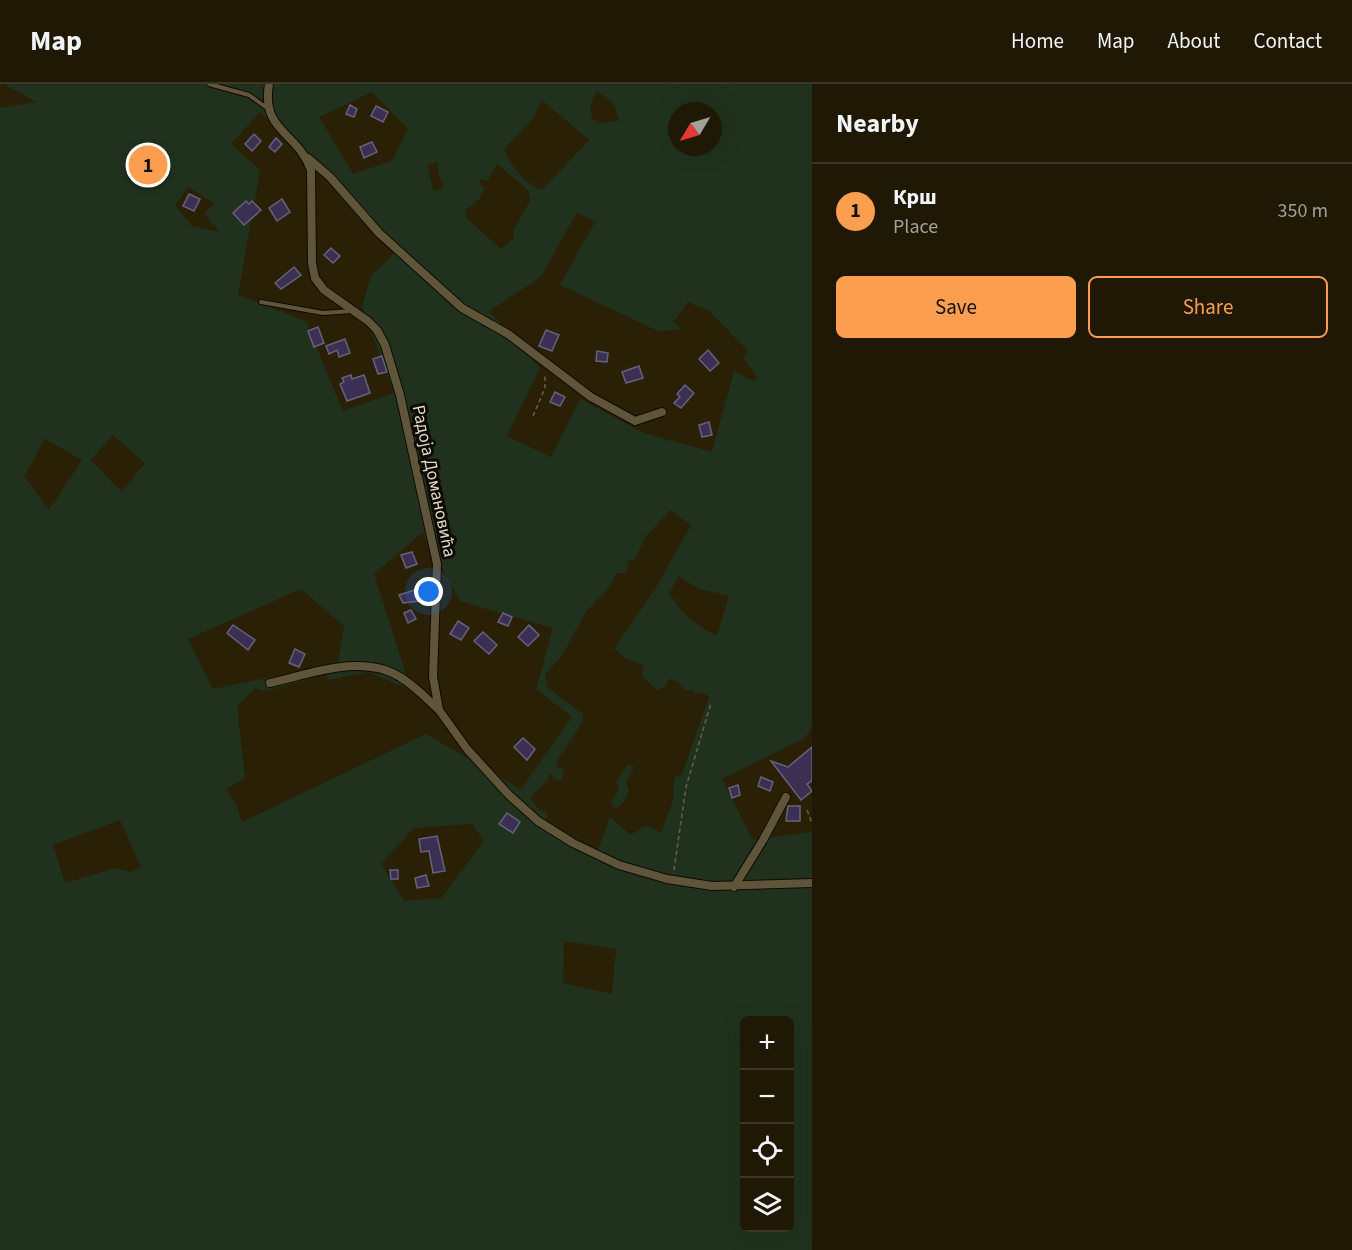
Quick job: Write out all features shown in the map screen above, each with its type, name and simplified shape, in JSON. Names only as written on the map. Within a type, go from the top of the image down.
[{"type":"street","points":[[269,84],[267,108],[271,118],[307,157],[330,177],[379,233],[462,308],[508,334],[545,365],[591,398],[635,421],[662,411]]},
{"type":"street","name":"Радоја Домановића","points":[[307,157],[311,170],[312,263],[315,278],[324,290],[377,330],[385,345],[400,395],[432,532],[437,564],[433,677],[439,710]]},
{"type":"street","name":"Радоја Домановића","points":[[270,683],[361,665],[381,668],[400,677],[439,710],[467,750],[509,795],[538,821],[573,843],[619,865],[674,880],[734,887],[812,883]]},
{"type":"street","points":[[734,887],[764,840],[786,796]]},
{"type":"lane","points":[[209,84],[249,95],[267,108]]},
{"type":"lane","points":[[261,302],[323,312],[351,310]]},
{"type":"path","points":[[533,416],[545,388],[545,365]]},
{"type":"path","points":[[674,880],[686,787],[711,703]]},
{"type":"path","points":[[807,810],[812,823]]},
{"type":"green space","points":[[4,84],[812,84],[812,726],[805,738],[722,779],[753,840],[812,832],[812,880],[730,882],[675,878],[622,863],[598,850],[610,817],[631,835],[645,825],[661,833],[673,801],[674,778],[682,774],[709,697],[702,692],[696,694],[691,689],[685,691],[679,682],[668,679],[666,687],[657,690],[642,676],[644,666],[625,658],[614,648],[654,591],[691,525],[671,510],[646,536],[635,559],[628,561],[626,573],[616,573],[611,585],[586,612],[563,654],[545,675],[548,688],[583,714],[583,721],[557,761],[557,766],[564,769],[562,780],[555,780],[550,773],[547,781],[530,798],[540,810],[548,814],[544,821],[594,857],[612,866],[720,890],[812,886],[812,1250],[0,1250],[0,108],[36,102]],"holes":[[[597,91],[614,104],[619,120],[600,124],[592,118],[590,107]],[[372,92],[408,129],[392,161],[353,174],[319,117]],[[542,100],[589,140],[542,190],[524,179],[504,149],[533,119]],[[260,112],[334,176],[395,253],[371,276],[362,307],[394,393],[343,411],[306,321],[238,295],[260,170],[231,144]],[[438,162],[438,173],[444,188],[434,191],[427,166]],[[497,164],[529,191],[530,201],[513,231],[514,238],[501,249],[467,219],[465,211],[479,199],[485,188],[479,183],[480,179],[488,181]],[[188,187],[215,204],[204,213],[219,232],[192,226],[175,205]],[[577,212],[595,222],[560,285],[658,331],[682,329],[673,322],[688,302],[708,310],[748,351],[743,358],[758,378],[753,381],[734,371],[712,452],[644,433],[580,399],[551,457],[507,436],[540,368],[489,311],[541,277]],[[113,435],[145,463],[122,492],[91,460]],[[45,439],[82,460],[49,510],[24,476]],[[422,533],[460,601],[553,628],[536,689],[572,717],[521,789],[426,734],[242,822],[237,806],[226,789],[245,778],[237,707],[255,688],[265,691],[306,680],[314,668],[213,689],[188,639],[301,589],[344,626],[338,662],[322,666],[329,680],[368,672],[411,690],[374,574]],[[679,576],[697,588],[729,596],[717,636],[702,628],[684,613],[669,593]],[[120,820],[141,867],[131,872],[115,868],[65,883],[53,845]],[[472,824],[484,841],[441,898],[405,901],[381,864],[414,828]],[[564,941],[616,949],[612,994],[563,983]]]},
{"type":"green space","points":[[628,764],[634,768],[626,782],[629,791],[623,803],[615,809],[611,803],[619,789],[617,781]]},
{"type":"building","points":[[350,105],[357,109],[354,117],[346,114]]},
{"type":"building","points":[[376,106],[388,112],[383,122],[371,116]]},
{"type":"building","points":[[254,134],[261,141],[252,151],[245,144]]},
{"type":"building","points":[[276,138],[282,144],[275,152],[269,147]]},
{"type":"building","points":[[372,142],[377,152],[364,158],[360,147]]},
{"type":"building","points":[[189,194],[200,199],[194,211],[183,206]]},
{"type":"building","points":[[282,199],[290,212],[277,221],[269,208]]},
{"type":"building","points":[[246,201],[249,204],[252,201],[261,210],[244,225],[233,213]]},
{"type":"building","points":[[331,248],[340,256],[333,263],[324,255]]},
{"type":"building","points":[[294,267],[301,275],[281,289],[275,283]]},
{"type":"building","points":[[318,327],[324,343],[314,347],[308,331]]},
{"type":"building","points":[[546,330],[559,335],[552,351],[539,346]]},
{"type":"building","points":[[345,339],[350,353],[339,357],[337,350],[329,354],[326,346]]},
{"type":"building","points":[[708,350],[719,363],[710,371],[699,359]]},
{"type":"building","points":[[597,351],[608,353],[607,362],[596,361]]},
{"type":"building","points":[[382,356],[387,372],[378,374],[373,359]]},
{"type":"building","points":[[639,366],[643,378],[626,383],[622,372]]},
{"type":"building","points":[[351,375],[352,379],[364,375],[370,393],[347,401],[340,384],[344,382],[342,378]]},
{"type":"building","points":[[685,385],[694,393],[681,408],[674,403],[680,397],[677,394]]},
{"type":"building","points":[[555,392],[565,397],[560,406],[550,402]]},
{"type":"building","points":[[709,422],[712,435],[702,437],[699,425]]},
{"type":"building","points":[[412,552],[417,564],[406,568],[401,555]]},
{"type":"building","points":[[430,585],[430,600],[403,603],[399,595]]},
{"type":"building","points":[[411,610],[416,619],[408,623],[404,613]]},
{"type":"building","points":[[503,613],[512,617],[508,626],[498,622]]},
{"type":"building","points":[[458,621],[469,628],[461,640],[450,634]]},
{"type":"building","points":[[233,625],[255,640],[248,650],[227,633]]},
{"type":"building","points":[[529,625],[539,635],[528,646],[518,637]]},
{"type":"building","points":[[483,632],[497,645],[489,654],[474,641]]},
{"type":"building","points":[[295,649],[305,654],[299,667],[289,663]]},
{"type":"building","points":[[523,738],[535,749],[527,760],[514,747]]},
{"type":"building","points":[[812,747],[812,781],[807,784],[812,791],[801,800],[771,761],[788,767]]},
{"type":"building","points":[[761,777],[773,782],[770,791],[758,786]]},
{"type":"building","points":[[738,785],[740,795],[732,798],[729,788]]},
{"type":"building","points":[[788,806],[800,806],[800,821],[786,821]]},
{"type":"building","points":[[507,813],[520,822],[513,833],[499,824]]},
{"type":"building","points":[[437,836],[445,871],[433,873],[429,851],[421,852],[419,839]]},
{"type":"building","points":[[390,870],[398,870],[398,879],[391,879]]},
{"type":"building","points":[[426,875],[429,886],[417,888],[415,878]]},
{"type":"place","name":"Крш","points":[[148,165]]}]
